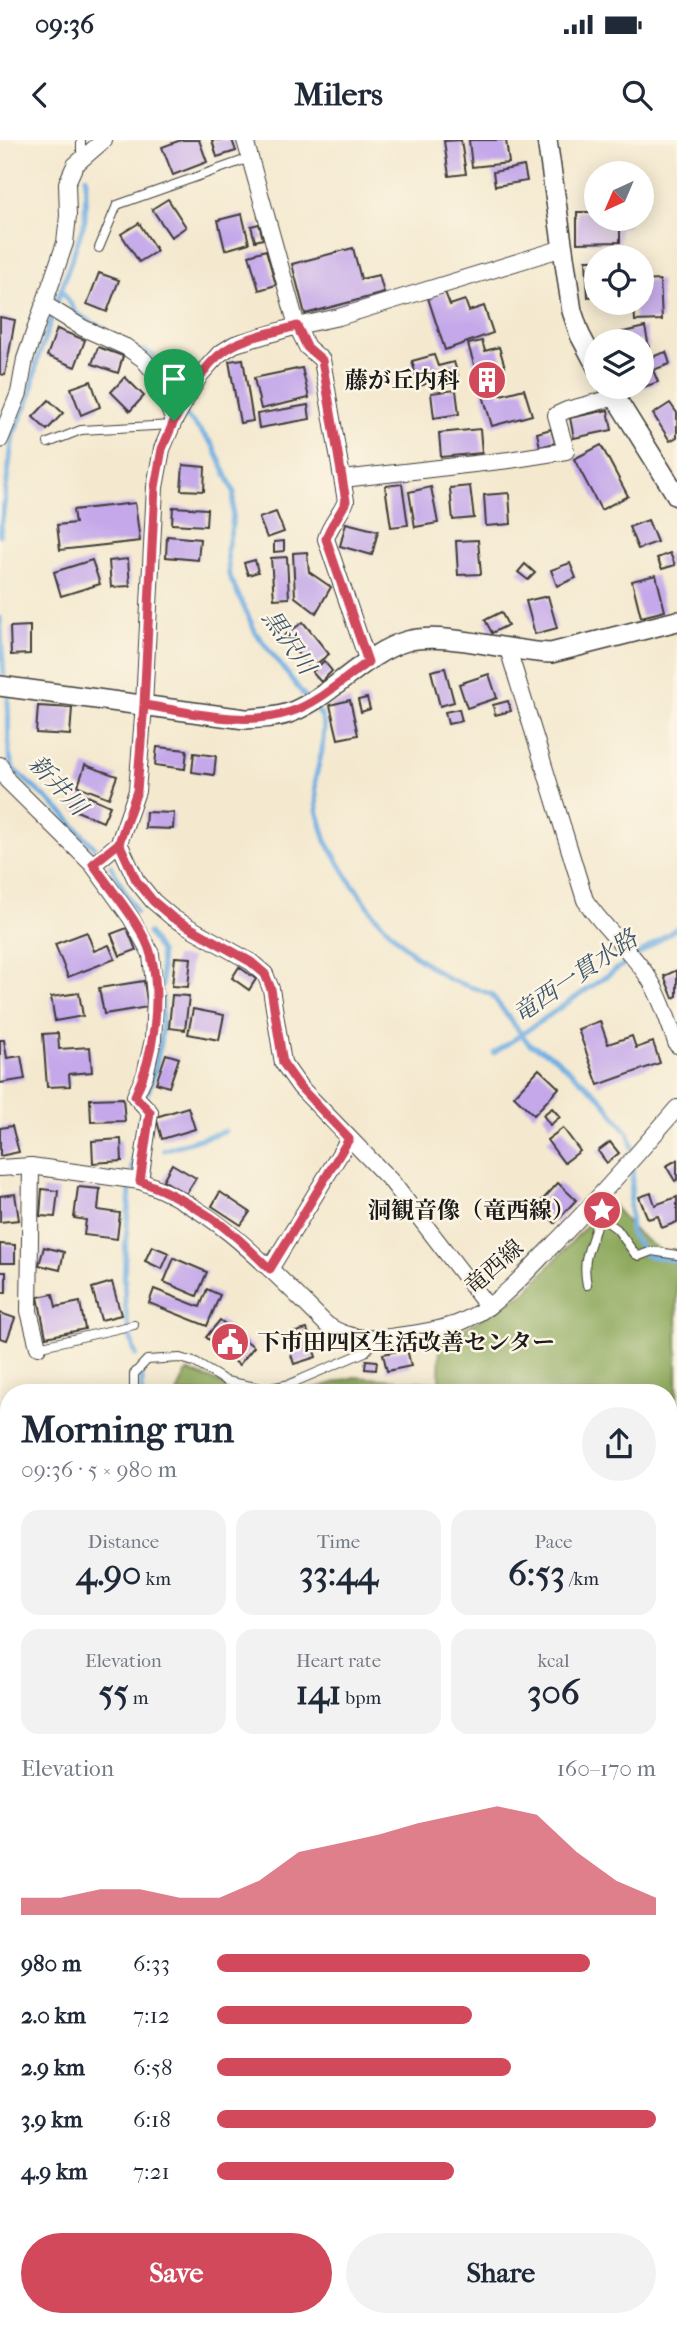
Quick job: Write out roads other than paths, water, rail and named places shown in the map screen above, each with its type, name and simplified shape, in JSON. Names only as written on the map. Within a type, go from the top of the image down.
[{"type":"street","points":[[0,440],[19,393],[25,359],[65,243],[67,183],[75,165],[104,140]]},
{"type":"street","points":[[245,140],[297,326],[307,347],[322,360],[346,501],[330,525],[326,539],[368,662]]},
{"type":"street","points":[[547,140],[572,311],[584,343]]},
{"type":"street","points":[[93,864],[119,843],[137,791],[155,487],[162,449],[200,375],[219,354],[234,344],[339,317],[563,248]]},
{"type":"street","points":[[44,304],[83,328],[127,347],[143,359],[154,372],[173,423]]},
{"type":"street","points":[[343,479],[566,451],[556,415],[594,399]]},
{"type":"street","points":[[616,399],[677,496]]},
{"type":"street","points":[[0,686],[245,719],[272,717],[300,708],[394,646],[429,637],[551,653],[677,621]]},
{"type":"street","points":[[508,649],[585,900],[596,917],[626,948],[652,982],[677,1045]]},
{"type":"street","points":[[1,772],[93,864],[131,918],[151,954],[155,997],[153,1040],[145,1075],[135,1096],[150,1112],[140,1181]]},
{"type":"street","points":[[119,843],[136,880],[153,901],[173,918],[251,962],[265,974],[271,989],[283,1063],[300,1087],[392,1182],[488,1307]]},
{"type":"street","name":"竜西線","points":[[0,1168],[31,1166],[140,1181],[155,1186],[229,1231],[341,1334],[360,1339],[377,1338],[412,1334],[460,1322],[488,1307],[508,1292],[593,1215],[677,1108]]},
{"type":"street","points":[[270,1269],[349,1139]]},
{"type":"street","points":[[31,1166],[29,1311],[38,1348]]},
{"type":"lane","points":[[81,140],[81,160]]},
{"type":"lane","points":[[99,248],[117,205],[250,158]]},
{"type":"lane","points":[[48,443],[81,430],[173,423]]},
{"type":"lane","points":[[587,1285],[585,1260],[593,1215],[611,1223],[639,1256],[652,1251],[677,1255]]},
{"type":"lane","points":[[38,1348],[129,1326]]},
{"type":"lane","points":[[290,1384],[365,1352],[377,1338]]},
{"type":"lane","points":[[134,1384],[134,1374],[147,1360],[180,1358],[194,1362],[226,1381],[241,1384]]},
{"type":"waterway","name":"新井川","points":[[0,535],[13,435],[30,398],[37,361],[85,220],[86,177]]},
{"type":"waterway","name":"黒沢川","points":[[61,289],[77,314],[106,330]]},
{"type":"waterway","name":"黒沢川","points":[[143,350],[153,355],[161,370]]},
{"type":"waterway","name":"黒沢川","points":[[183,412],[213,445],[234,492],[227,551],[229,575],[256,633],[306,698]]},
{"type":"waterway","name":"新井川","points":[[0,618],[4,674]]},
{"type":"waterway","name":"新井川","points":[[8,697],[9,754],[13,769],[64,814],[94,847]]},
{"type":"waterway","name":"黒沢川","points":[[313,706],[321,715],[324,727],[315,780],[317,810],[326,841],[376,917],[414,955],[448,979],[491,994],[529,1044],[553,1056],[600,1097],[629,1134],[632,1148]]},
{"type":"waterway","name":"新井川","points":[[111,866],[136,912]]},
{"type":"waterway","name":"竜西一貫水路","points":[[494,1053],[677,928]]},
{"type":"waterway","name":"新井川","points":[[148,933],[160,952],[162,986]]},
{"type":"waterway","name":"新井川","points":[[148,1092],[160,1045],[162,996]]},
{"type":"waterway","name":"新井川","points":[[132,1169],[140,1118]]},
{"type":"waterway","name":"竜西一貫水路","points":[[164,1150],[225,1131]]},
{"type":"waterway","name":"黒沢川","points":[[633,1170],[631,1234],[646,1255],[677,1261]]},
{"type":"waterway","name":"新井川","points":[[130,1190],[124,1274],[126,1316],[136,1355]]},
{"type":"waterway","name":"新井川","points":[[142,1374],[142,1384]]},
{"type":"place","name":"藤が丘内科","points":[[487,380]]},
{"type":"place","name":"洞観音像（竜西線）","points":[[602,1210]]},
{"type":"place","name":"下市田四区生活改善センター","points":[[230,1342]]}]
